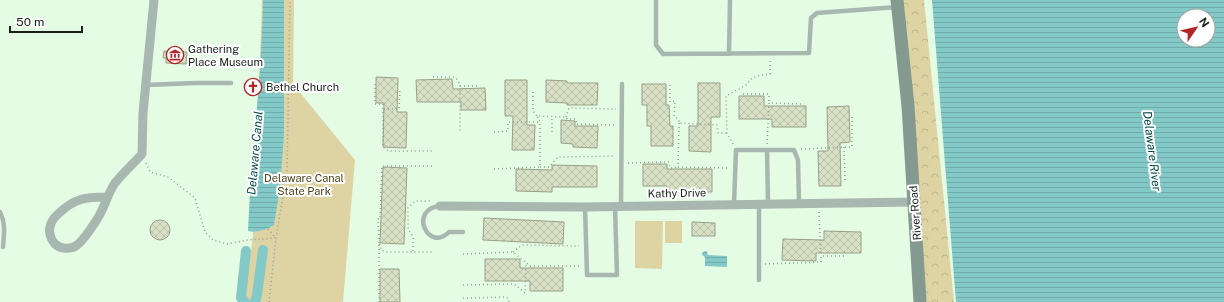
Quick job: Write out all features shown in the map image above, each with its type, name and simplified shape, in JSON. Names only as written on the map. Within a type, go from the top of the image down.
[{"type":"main road","name":"River Road","points":[[897,4],[909,125],[920,302]]},
{"type":"street","points":[[107,197],[88,197],[67,206],[49,225],[49,231],[53,242],[58,247],[66,249],[76,246],[99,216],[107,197],[115,184],[142,154],[146,85],[154,0]]},
{"type":"street","name":"Kathy Drive","points":[[436,204],[585,207],[914,202]]},
{"type":"lane","points":[[656,0],[656,45],[663,54],[809,53],[810,18],[817,13],[897,4]]},
{"type":"lane","points":[[729,54],[730,0]]},
{"type":"lane","points":[[146,85],[195,82],[231,83]]},
{"type":"lane","points":[[585,207],[587,275],[617,275],[622,84]]},
{"type":"lane","points":[[734,204],[736,150],[794,150],[798,160],[799,204]]},
{"type":"lane","points":[[759,280],[767,150]]},
{"type":"lane","points":[[436,204],[424,217],[424,226],[426,231],[430,235],[440,238],[449,232],[463,232]]},
{"type":"lane","points":[[0,212],[4,220],[5,227],[3,247]]},
{"type":"path","points":[[269,302],[276,238],[287,172],[290,0]]},
{"type":"path","points":[[736,150],[727,132],[726,96],[746,85],[751,79],[757,76],[770,74],[770,54]]},
{"type":"path","points":[[433,77],[456,78],[460,86],[460,132]]},
{"type":"path","points":[[375,84],[375,104],[383,104],[383,147],[388,151],[432,151]]},
{"type":"path","points":[[670,85],[670,102],[675,102],[674,116],[679,120],[678,167]]},
{"type":"path","points":[[460,86],[480,86]]},
{"type":"path","points":[[383,109],[400,108],[400,88]]},
{"type":"path","points":[[533,92],[533,111],[540,122],[540,167]]},
{"type":"path","points":[[743,94],[769,94],[767,150]]},
{"type":"path","points":[[769,103],[804,104]]},
{"type":"path","points":[[566,117],[569,108],[622,109]]},
{"type":"path","points":[[794,150],[852,147],[852,115]]},
{"type":"path","points":[[537,116],[566,117],[568,119],[576,119],[576,124],[622,125]]},
{"type":"path","points":[[552,116],[552,132]]},
{"type":"path","points":[[494,132],[508,131],[508,122],[540,122]]},
{"type":"path","points":[[679,123],[717,125],[718,133],[727,132]]},
{"type":"path","points":[[844,147],[845,181]]},
{"type":"path","points":[[142,154],[150,172],[168,177],[195,198],[205,232],[213,240],[227,244],[248,240],[276,238]]},
{"type":"path","points":[[494,169],[549,167],[558,157],[621,156]]},
{"type":"path","points":[[621,163],[670,162],[670,168],[735,168]]},
{"type":"path","points":[[379,302],[378,219],[380,219],[382,166],[432,166]]},
{"type":"path","points":[[413,252],[413,238],[408,229],[408,208],[415,201],[436,204]]},
{"type":"path","points":[[759,264],[821,262],[819,203]]},
{"type":"path","points":[[268,229],[276,238]]},
{"type":"path","points":[[379,243],[381,250],[387,252],[432,252]]},
{"type":"path","points":[[463,254],[513,252],[522,245],[586,246]]},
{"type":"path","points":[[513,252],[530,266],[586,266]]},
{"type":"path","points":[[821,256],[846,256]]},
{"type":"path","points":[[463,285],[514,284],[525,293],[526,263]]},
{"type":"path","points":[[463,298],[506,297],[509,299],[509,302]]},
{"type":"green space","name":"Delaware Canal State Park","points":[[262,0],[294,0],[293,84],[355,160],[343,302],[244,302],[253,235]]},
{"type":"green space","points":[[898,0],[924,0],[954,302],[920,302]]},
{"type":"green space","points":[[635,221],[663,221],[662,269],[635,268]]},
{"type":"green space","points":[[665,221],[682,221],[682,243],[665,243]]},
{"type":"water","points":[[263,0],[284,0],[284,135],[280,187],[274,225],[261,231],[251,232],[248,231],[251,173],[261,58]]},
{"type":"water","name":"Delaware River","points":[[932,0],[1224,0],[1224,302],[956,302]]},
{"type":"water","points":[[705,251],[708,255],[727,256],[727,267],[705,266],[705,257],[702,253]]},
{"type":"building","name":"Gathering Place Museum","points":[[164,51],[187,52],[186,64],[166,63],[166,58],[163,58]]},
{"type":"building","points":[[376,77],[398,78],[397,112],[407,112],[406,148],[383,147],[384,103],[376,103]]},
{"type":"building","points":[[452,79],[453,89],[485,88],[486,110],[461,110],[461,102],[417,102],[416,80]]},
{"type":"building","points":[[505,80],[527,80],[527,125],[535,125],[534,150],[512,150],[513,116],[505,116]]},
{"type":"building","points":[[546,80],[567,81],[567,83],[598,83],[597,105],[567,105],[567,103],[546,102]]},
{"type":"building","points":[[698,83],[720,83],[720,117],[711,117],[711,152],[689,151],[689,126],[698,126]]},
{"type":"building","points":[[642,84],[666,84],[666,105],[669,105],[670,126],[673,126],[673,146],[651,146],[651,126],[647,126],[647,105],[642,105]]},
{"type":"building","points":[[739,96],[764,96],[764,106],[806,106],[806,127],[772,127],[772,119],[739,119]]},
{"type":"building","points":[[849,106],[850,142],[840,143],[841,186],[819,186],[818,151],[828,151],[827,107]]},
{"type":"building","points":[[561,120],[575,121],[575,126],[598,126],[597,148],[573,147],[573,144],[561,143]]},
{"type":"building","points":[[643,164],[667,164],[667,169],[712,169],[712,192],[667,192],[667,186],[643,186]]},
{"type":"building","points":[[552,165],[597,166],[597,187],[552,187],[552,192],[516,191],[516,169],[552,170]]},
{"type":"building","points":[[383,167],[407,168],[404,244],[380,243]]},
{"type":"building","points":[[484,218],[564,222],[563,244],[483,240]]},
{"type":"building","points":[[160,220],[167,223],[170,230],[167,237],[160,240],[153,237],[150,230],[153,223]]},
{"type":"building","points":[[692,222],[715,223],[715,236],[692,236]]},
{"type":"building","points":[[824,231],[861,232],[861,253],[816,253],[816,261],[782,260],[783,239],[824,240]]},
{"type":"building","points":[[485,259],[520,259],[520,268],[563,268],[563,291],[530,291],[530,281],[485,281]]},
{"type":"building","points":[[380,269],[399,269],[400,302],[380,302]]},
{"type":"waterway","points":[[255,302],[263,250]]},
{"type":"waterway","name":"Delaware Canal","points":[[245,302],[241,298],[246,251]]},
{"type":"place","name":"Gathering Place Museum","points":[[175,55]]},
{"type":"place","name":"Bethel Church","points":[[253,87]]}]
